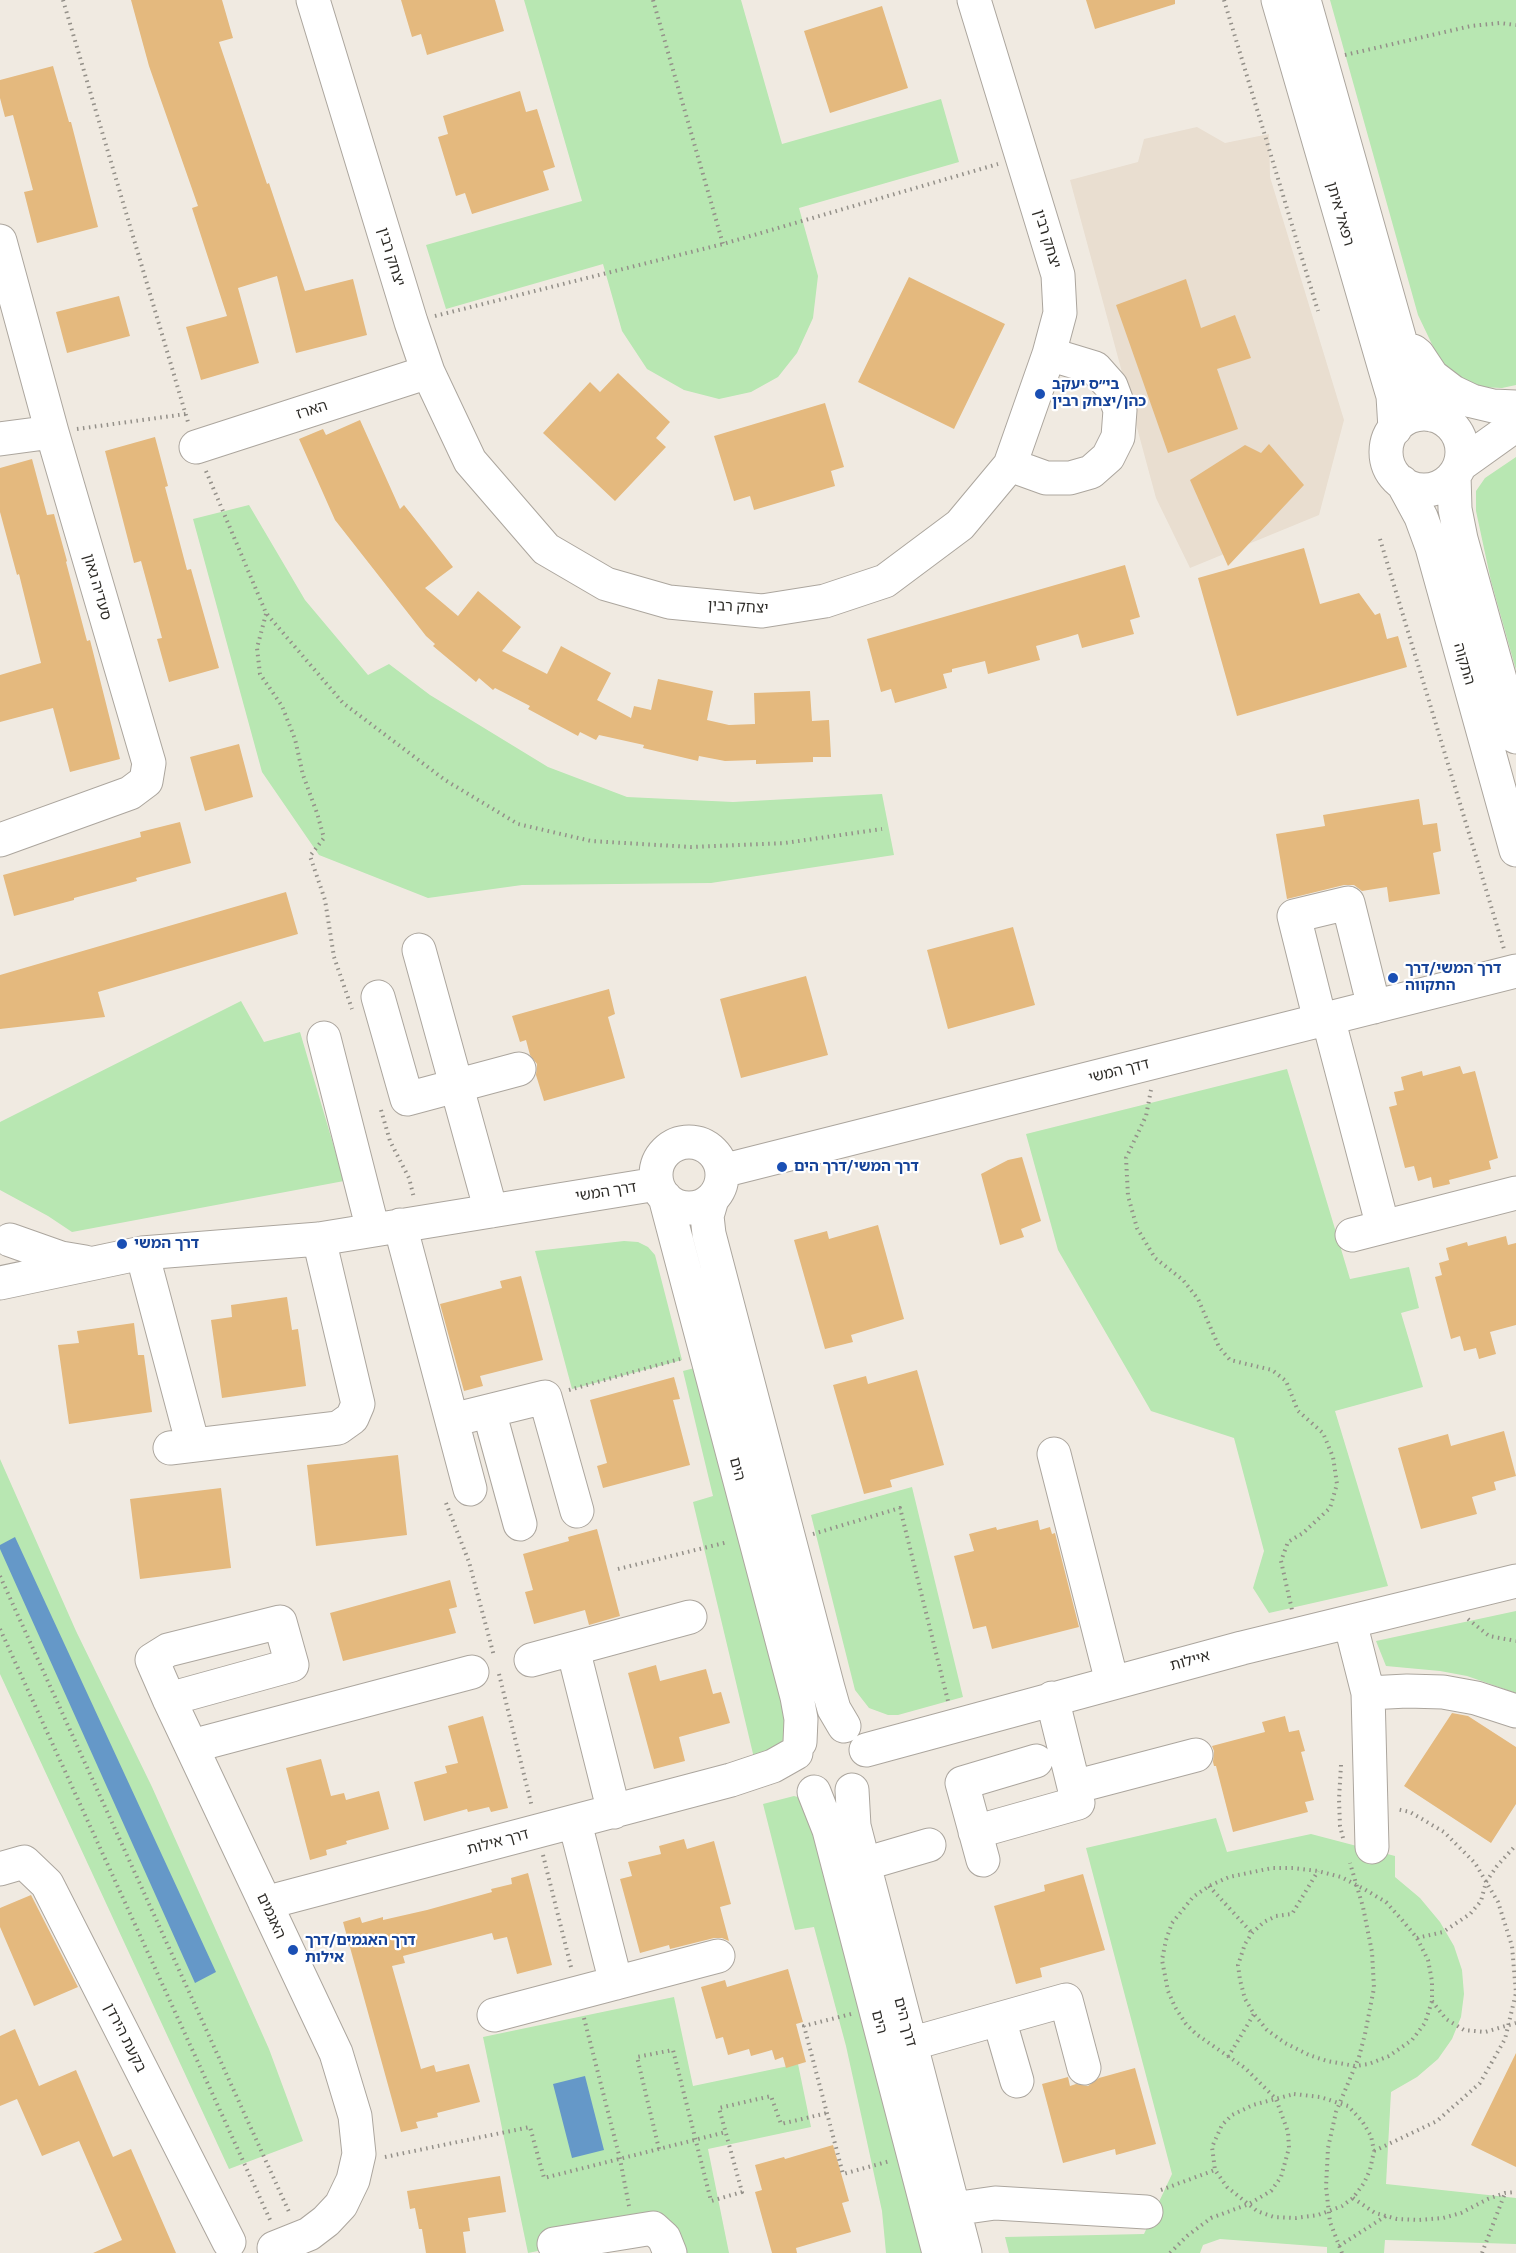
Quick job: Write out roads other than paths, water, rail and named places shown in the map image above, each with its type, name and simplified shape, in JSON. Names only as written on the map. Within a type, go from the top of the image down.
[{"type":"street","name":"יצחק רבין","points":[[313,0],[428,372],[470,461],[546,549],[606,584],[669,602],[762,611],[825,601],[885,581],[960,525],[1010,465],[1049,354],[1060,313],[1058,276],[974,0]]},
{"type":"street","name":"רפאל איתן","points":[[1278,0],[1393,396],[1395,429]]},
{"type":"street","name":"רפאל איתן","points":[[1304,0],[1399,341],[1407,365],[1440,419]]},
{"type":"street","name":"סעדיה גאון","points":[[0,241],[52,432],[149,763],[146,781],[130,793],[0,840]]},
{"type":"street","points":[[1399,341],[1418,355],[1432,376],[1453,392],[1472,401],[1493,406],[1516,406]]},
{"type":"street","points":[[1010,465],[1046,478],[1070,478],[1092,472],[1108,457],[1118,436],[1120,410],[1112,386],[1095,368],[1049,354]]},
{"type":"street","name":"הארז","points":[[196,447],[428,372]]},
{"type":"street","points":[[1516,416],[1475,426],[1414,416],[1403,421],[1395,429],[1388,445],[1387,456],[1390,468],[1401,482],[1417,489],[1429,490],[1440,486],[1457,470],[1516,425]]},
{"type":"street","points":[[1440,419],[1455,431],[1460,442],[1462,454],[1457,470]]},
{"type":"street","points":[[0,439],[52,432]]},
{"type":"street","name":"התקוה","points":[[1457,470],[1455,509],[1461,539],[1516,737]]},
{"type":"street","name":"התקוה","points":[[1401,482],[1421,517],[1432,547],[1516,850]]},
{"type":"street","points":[[1374,1006],[1348,903],[1294,916],[1383,1227]]},
{"type":"street","points":[[419,950],[491,1211]]},
{"type":"street","name":"דדך המשי","points":[[717,1185],[1150,1063],[1513,971]]},
{"type":"street","points":[[367,1007],[406,1099],[519,1069]]},
{"type":"street","points":[[324,1038],[397,1226],[452,1420],[457,1493]]},
{"type":"street","points":[[717,1185],[698,1207],[678,1206],[661,1191],[657,1168],[663,1154],[675,1144],[685,1141],[696,1142],[710,1148],[717,1156],[717,1185],[707,1216],[709,1234],[828,1688],[834,1709],[844,1726]]},
{"type":"street","name":"דרך המשי","points":[[0,1282],[142,1253],[319,1239],[491,1211],[661,1191]]},
{"type":"street","name":"הים","points":[[661,1191],[707,1354],[797,1697],[801,1719],[798,1748]]},
{"type":"street","points":[[1352,1235],[1516,1193]]},
{"type":"street","points":[[0,1282],[11,1269],[14,1259],[14,1249],[5,1235]]},
{"type":"street","name":"דרך המשי","points":[[5,1235],[61,1258],[93,1263]]},
{"type":"street","points":[[142,1253],[181,1447],[338,1428],[352,1418],[358,1404],[319,1239]]},
{"type":"street","points":[[452,1420],[545,1396],[577,1511]]},
{"type":"street","points":[[489,1411],[520,1524]]},
{"type":"street","points":[[1054,1454],[1112,1682]]},
{"type":"street","name":"איילות","points":[[866,1750],[1112,1682],[1516,1581]]},
{"type":"street","points":[[531,1660],[690,1617]]},
{"type":"street","name":"האגמים","points":[[170,1699],[292,1665],[280,1622],[168,1650],[152,1660],[170,1699],[265,1903],[336,2054],[355,2116],[359,2154],[353,2180],[341,2205],[309,2234],[279,2237]]},
{"type":"street","points":[[1350,1622],[1368,1693],[1371,1805],[1355,1850]]},
{"type":"street","points":[[573,1649],[614,1812]]},
{"type":"street","points":[[192,1746],[472,1672]]},
{"type":"street","points":[[1368,1693],[1443,1692],[1476,1698],[1516,1710]]},
{"type":"street","points":[[1036,1761],[962,1782],[979,1846],[1078,1803],[1052,1698]]},
{"type":"street","points":[[827,1724],[844,1726],[858,1735],[866,1750],[868,1762],[860,1782],[852,1790],[836,1796],[825,1796],[790,1779],[777,1776],[731,1780],[773,1766],[798,1748],[807,1734],[816,1727],[827,1724]]},
{"type":"street","points":[[798,1748],[797,1770],[802,1780],[812,1790]]},
{"type":"street","points":[[1074,1787],[1196,1755]]},
{"type":"street","name":"דרך אילות","points":[[265,1903],[731,1780]]},
{"type":"street","name":"הים","points":[[812,1790],[829,1830],[939,2253]]},
{"type":"street","name":"דרך הים","points":[[852,1790],[854,1826],[964,2253]]},
{"type":"street","points":[[574,1822],[616,1983]]},
{"type":"street","points":[[864,1864],[929,1845]]},
{"type":"street","name":"בקעת הירדן","points":[[0,1869],[24,1862],[47,1884],[226,2247]]},
{"type":"street","points":[[494,2015],[718,1956]]},
{"type":"street","points":[[910,2044],[1066,2000],[1084,2068]]},
{"type":"street","points":[[999,2019],[1017,2081]]},
{"type":"street","points":[[953,2209],[995,2203],[1146,2212]]},
{"type":"street","points":[[554,2244],[653,2228],[664,2238],[670,2253]]},
{"type":"street","points":[[226,2247],[243,2234],[254,2233],[267,2239],[279,2237]]},
{"type":"water","points":[[15,1537],[216,1972],[195,1983],[0,1549],[0,1545]]},
{"type":"water","points":[[585,2076],[604,2150],[572,2158],[553,2084]]},
{"type":"place","name":"בי״ס יעקב כהן/יצחק רבין","points":[[1040,394]]},
{"type":"place","name":"דרך המשי/דרך התקווה","points":[[1393,978]]},
{"type":"place","name":"דרך המשי/דרך הים","points":[[782,1167]]},
{"type":"place","name":"דרך המשי","points":[[122,1244]]},
{"type":"place","name":"דרך האגמים/דרך אילות","points":[[293,1950]]}]
